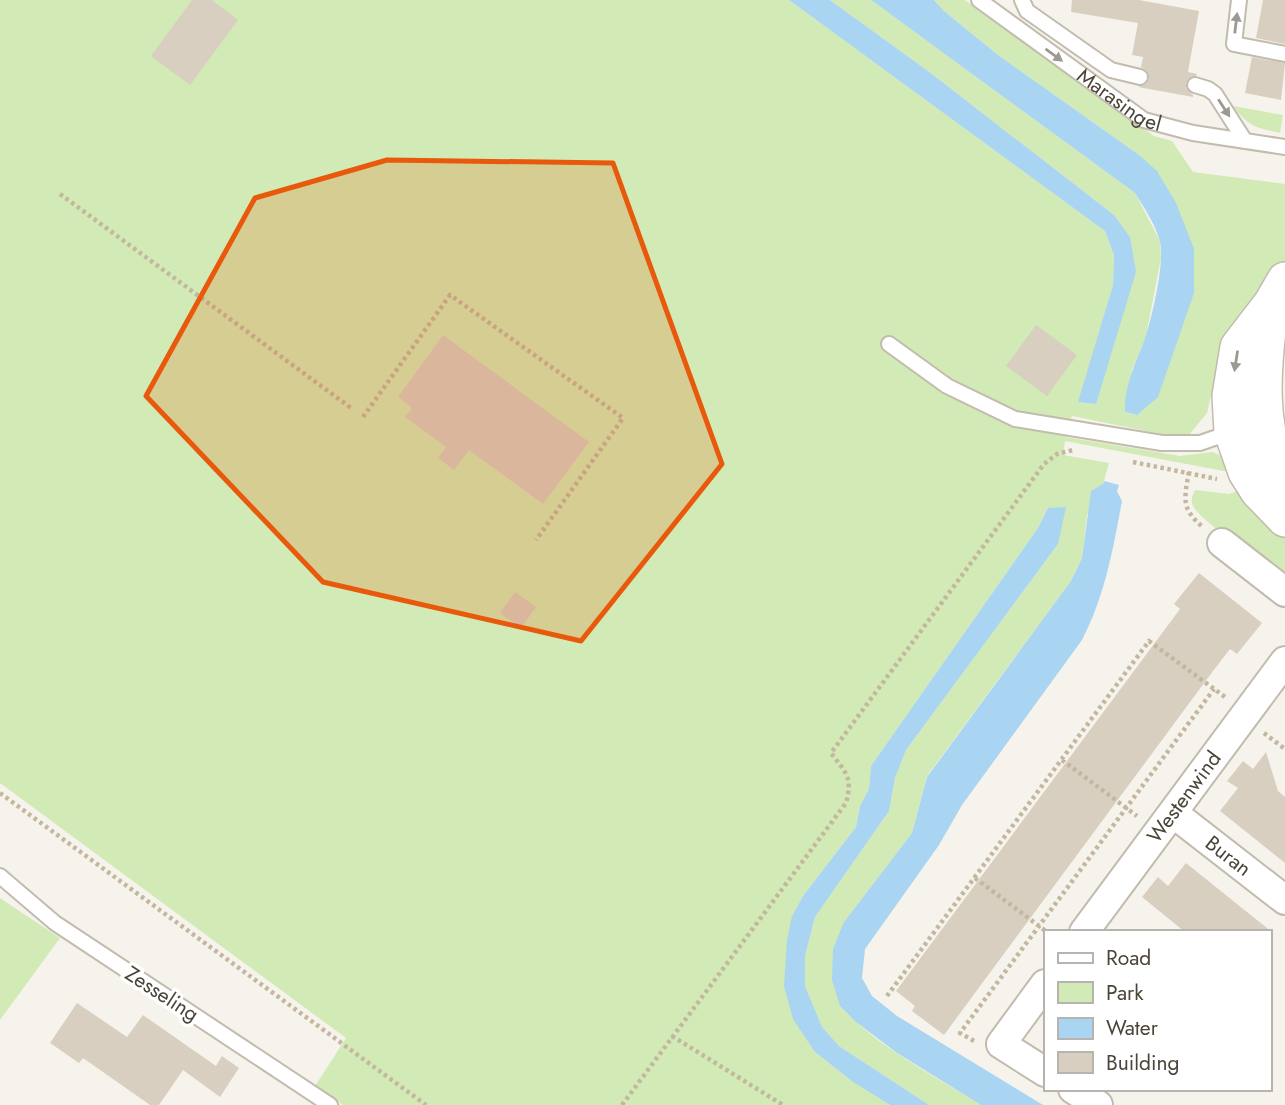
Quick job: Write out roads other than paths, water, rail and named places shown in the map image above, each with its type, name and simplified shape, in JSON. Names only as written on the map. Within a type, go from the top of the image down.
[{"type":"street","points":[[1278,292],[1263,404],[1275,458],[1285,481]]},
{"type":"street","points":[[1278,292],[1238,347],[1230,396],[1232,432],[1246,472],[1258,491],[1285,519]]},
{"type":"street","points":[[1222,543],[1285,592]]},
{"type":"street","name":"Westenwind","points":[[1085,930],[1285,661]]},
{"type":"street","name":"Buran","points":[[1166,822],[1285,900]]},
{"type":"street","points":[[1044,985],[1001,1044],[1044,1071]]},
{"type":"street","points":[[1076,1091],[1098,1105]]},
{"type":"lane","name":"Marasingel","points":[[979,0],[1144,120],[1193,133],[1285,147]]},
{"type":"lane","points":[[1022,0],[1027,11],[1111,69],[1140,76]]},
{"type":"lane","points":[[1239,0],[1234,44],[1285,54]]},
{"type":"lane","points":[[1019,29],[1055,31]]},
{"type":"lane","points":[[1195,85],[1215,94],[1245,141]]},
{"type":"lane","points":[[889,344],[947,386],[1015,419],[1162,443],[1200,443],[1232,432],[1267,426]]},
{"type":"lane","name":"Zesseling","points":[[0,876],[55,923],[330,1105]]},
{"type":"water","points":[[789,0],[830,0],[932,74],[1114,215],[1130,237],[1136,272],[1096,404],[1078,402],[1113,285],[1114,255],[1105,231]]},
{"type":"water","points":[[871,0],[934,0],[998,55],[1139,155],[1157,171],[1176,203],[1194,249],[1194,293],[1158,397],[1137,415],[1125,412],[1126,393],[1151,317],[1161,251],[1156,229],[1135,193]]},
{"type":"water","points":[[1104,481],[1119,485],[1117,491],[1122,501],[1102,589],[1082,640],[962,805],[939,845],[865,949],[862,978],[872,996],[897,1016],[1043,1105],[981,1105],[897,1053],[856,1022],[840,1006],[832,980],[833,949],[844,922],[912,833],[927,777],[1071,581],[1082,558],[1091,491]]},
{"type":"water","points":[[1066,507],[1058,544],[906,750],[895,778],[889,811],[815,917],[805,956],[805,986],[822,1027],[839,1046],[929,1105],[890,1105],[853,1082],[815,1052],[793,1019],[784,986],[787,940],[792,916],[803,896],[856,827],[860,806],[869,789],[871,766],[1038,528],[1048,508]]}]
